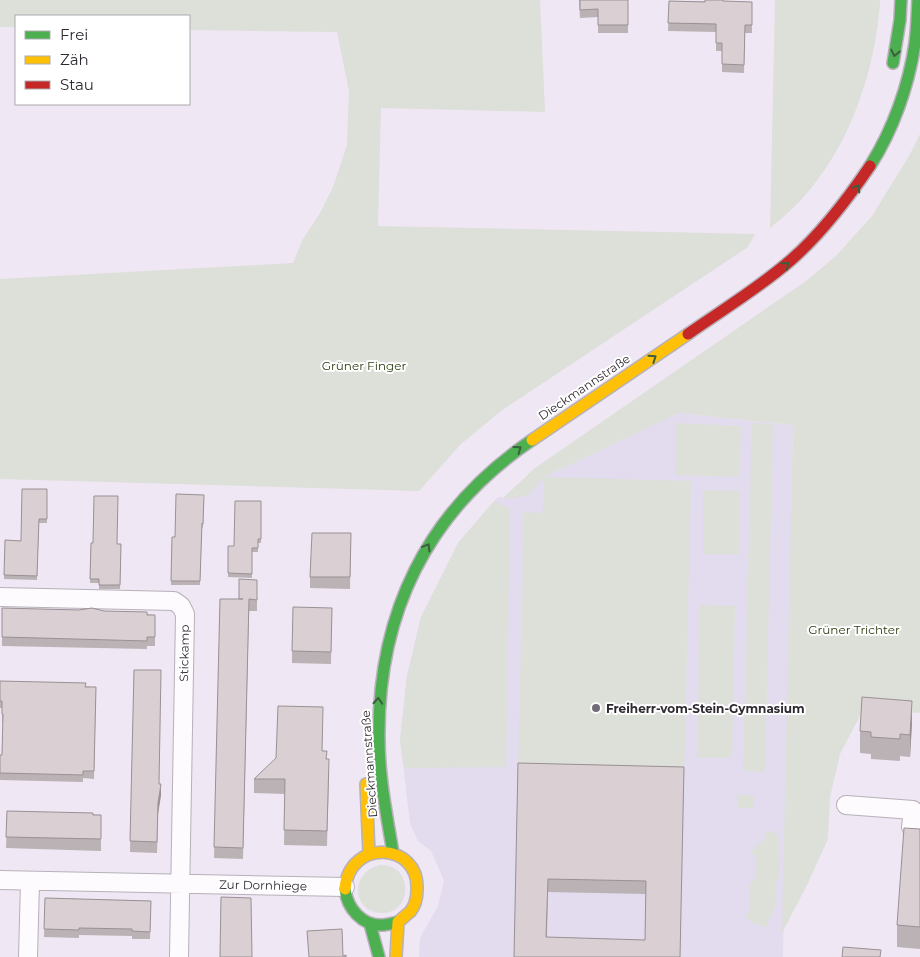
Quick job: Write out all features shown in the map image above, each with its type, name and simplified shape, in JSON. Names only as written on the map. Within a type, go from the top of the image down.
[{"type":"street","name":"Dieckmannstraße","points":[[891,71],[897,43],[912,3]]},
{"type":"street","name":"Dieckmannstraße","points":[[393,854],[383,804],[378,708],[380,681],[390,631],[401,600],[428,545],[458,504],[505,458],[770,278],[798,256],[827,226],[867,172],[889,130],[901,100],[918,24],[912,3]]},
{"type":"street","name":"Stickamp","points":[[0,597],[136,599],[174,601],[181,606],[185,614],[180,884]]},
{"type":"street","name":"Dieckmannstraße","points":[[366,770],[369,854]]},
{"type":"street","points":[[846,805],[912,810],[911,827],[920,828]]},
{"type":"street","points":[[381,852],[393,854],[409,863],[416,874],[419,886],[418,897],[414,907],[407,916],[398,922],[384,926],[370,924],[358,917],[347,901],[345,888],[347,877],[352,867],[369,854],[381,852]]},
{"type":"street","name":"Zur Dornhiege","points":[[0,880],[345,888]]},
{"type":"street","points":[[28,957],[30,882]]},
{"type":"street","points":[[179,957],[180,884]]},
{"type":"street","points":[[396,957],[398,922]]},
{"type":"street","points":[[370,924],[379,957]]},
{"type":"shaded area","name":"Freiherr-vom-Stein-Gymnasium","points":[[679,413],[793,425],[783,957],[419,957],[420,938],[438,906],[444,881],[431,851],[418,841],[410,823],[400,740],[407,676],[421,617],[458,543],[498,497],[507,498],[544,477]]},
{"type":"green space","name":"Grüner Finger","points":[[0,0],[540,0],[545,112],[381,108],[378,226],[755,234],[748,247],[501,411],[461,444],[419,491],[0,479],[0,279],[293,263],[303,239],[320,213],[333,187],[347,145],[349,91],[337,32],[190,30],[190,15],[15,15],[15,27],[0,27]]},
{"type":"green space","points":[[775,0],[880,0],[880,4],[870,67],[848,128],[833,156],[815,183],[794,207],[770,228]]},
{"type":"green space","name":"Grüner Trichter","points":[[920,134],[920,713],[863,710],[840,754],[830,797],[828,839],[782,933],[793,425],[679,413],[544,477],[691,481],[684,780],[518,776],[524,512],[543,513],[544,478],[527,496],[502,499],[535,468],[806,281],[836,256],[872,216],[909,156]]},
{"type":"green space","points":[[676,423],[741,426],[739,477],[675,475]]},
{"type":"green space","points":[[752,423],[773,424],[765,772],[743,771]]},
{"type":"green space","points":[[703,490],[740,491],[739,554],[703,554]]},
{"type":"green space","points":[[494,501],[510,509],[506,767],[404,768],[400,740],[407,676],[421,617],[458,543]]},
{"type":"green space","points":[[700,605],[735,606],[732,758],[697,758]]},
{"type":"green space","points":[[737,795],[754,795],[754,808],[737,808]]},
{"type":"green space","points":[[775,831],[780,842],[779,877],[775,884],[776,903],[766,927],[753,923],[745,917],[749,912],[749,887],[756,877],[755,862],[757,858],[751,852],[765,838],[765,832]]},
{"type":"green space","points":[[380,865],[391,867],[399,872],[404,880],[405,889],[404,898],[400,905],[392,911],[382,913],[365,907],[360,900],[358,892],[363,876],[370,869]]},
{"type":"building","points":[[580,0],[628,0],[628,25],[598,25],[598,9],[580,10]]},
{"type":"building","points":[[705,0],[752,2],[752,25],[745,25],[744,65],[722,64],[722,43],[716,43],[716,24],[668,23],[669,1],[705,2]]},
{"type":"building","points":[[22,489],[47,489],[47,519],[39,519],[37,576],[4,575],[5,540],[21,541]]},
{"type":"building","points":[[176,494],[204,495],[200,581],[171,581],[172,537],[175,537]]},
{"type":"building","points":[[94,496],[118,496],[117,544],[121,544],[120,585],[99,585],[99,579],[90,579]]},
{"type":"building","points":[[235,501],[261,501],[261,539],[258,539],[258,548],[252,548],[252,574],[228,573],[228,546],[234,546]]},
{"type":"building","points":[[312,533],[351,533],[350,577],[310,577]]},
{"type":"building","points":[[239,579],[257,580],[257,600],[249,599],[243,848],[214,847],[220,599],[239,599]]},
{"type":"building","points":[[293,607],[332,608],[331,652],[292,651]]},
{"type":"building","points":[[2,608],[79,610],[92,608],[104,611],[147,612],[147,615],[155,615],[155,637],[147,637],[147,641],[2,637]]},
{"type":"building","points":[[134,670],[161,670],[159,784],[161,784],[158,803],[157,842],[130,841]]},
{"type":"building","points":[[0,681],[86,683],[85,687],[96,687],[94,771],[83,771],[83,775],[0,773],[3,714],[2,701],[0,701]]},
{"type":"building","points":[[862,697],[912,701],[910,735],[900,734],[900,739],[871,737],[871,732],[860,731]]},
{"type":"building","points":[[278,706],[323,707],[322,751],[327,751],[326,759],[329,759],[327,831],[284,830],[285,779],[254,779],[276,758]]},
{"type":"building","points":[[518,763],[684,767],[680,957],[514,957]],"holes":[[[548,879],[646,881],[645,940],[546,937]]]},
{"type":"building","points":[[7,811],[93,813],[93,815],[101,815],[101,839],[6,837]]},
{"type":"building","points":[[904,828],[920,829],[920,927],[897,925]]},
{"type":"building","points":[[221,897],[251,898],[252,957],[220,957]]},
{"type":"building","points":[[45,898],[151,901],[150,932],[132,931],[132,929],[44,929]]},
{"type":"building","points":[[342,929],[343,956],[346,955],[346,957],[309,957],[307,931]]},
{"type":"building","points":[[843,947],[881,950],[880,957],[842,957]]},
{"type":"traffic: fast","points":[[893,63],[900,20],[901,0]]},
{"type":"traffic: fast","points":[[870,166],[893,122],[909,75],[917,27],[918,0]]},
{"type":"traffic: fast","points":[[393,853],[382,783],[379,740],[381,694],[387,650],[399,608],[415,569],[437,533],[464,499],[495,468],[532,440]]},
{"type":"traffic: fast","points":[[345,889],[352,909],[362,919],[375,925],[398,922]]},
{"type":"traffic: fast","points":[[370,924],[379,957]]},
{"type":"traffic: slow","points":[[532,440],[688,334]]},
{"type":"traffic: slow","points":[[366,784],[369,854]]},
{"type":"traffic: slow","points":[[345,889],[349,872],[358,861],[370,854],[384,852],[397,855],[408,862],[415,874],[417,896],[412,910],[398,922],[396,957]]},
{"type":"traffic: jam","points":[[688,334],[766,280],[802,250],[834,216],[870,166]]},
{"type":"place","name":"Freiherr-vom-Stein-Gymnasium","points":[[596,708]]}]
